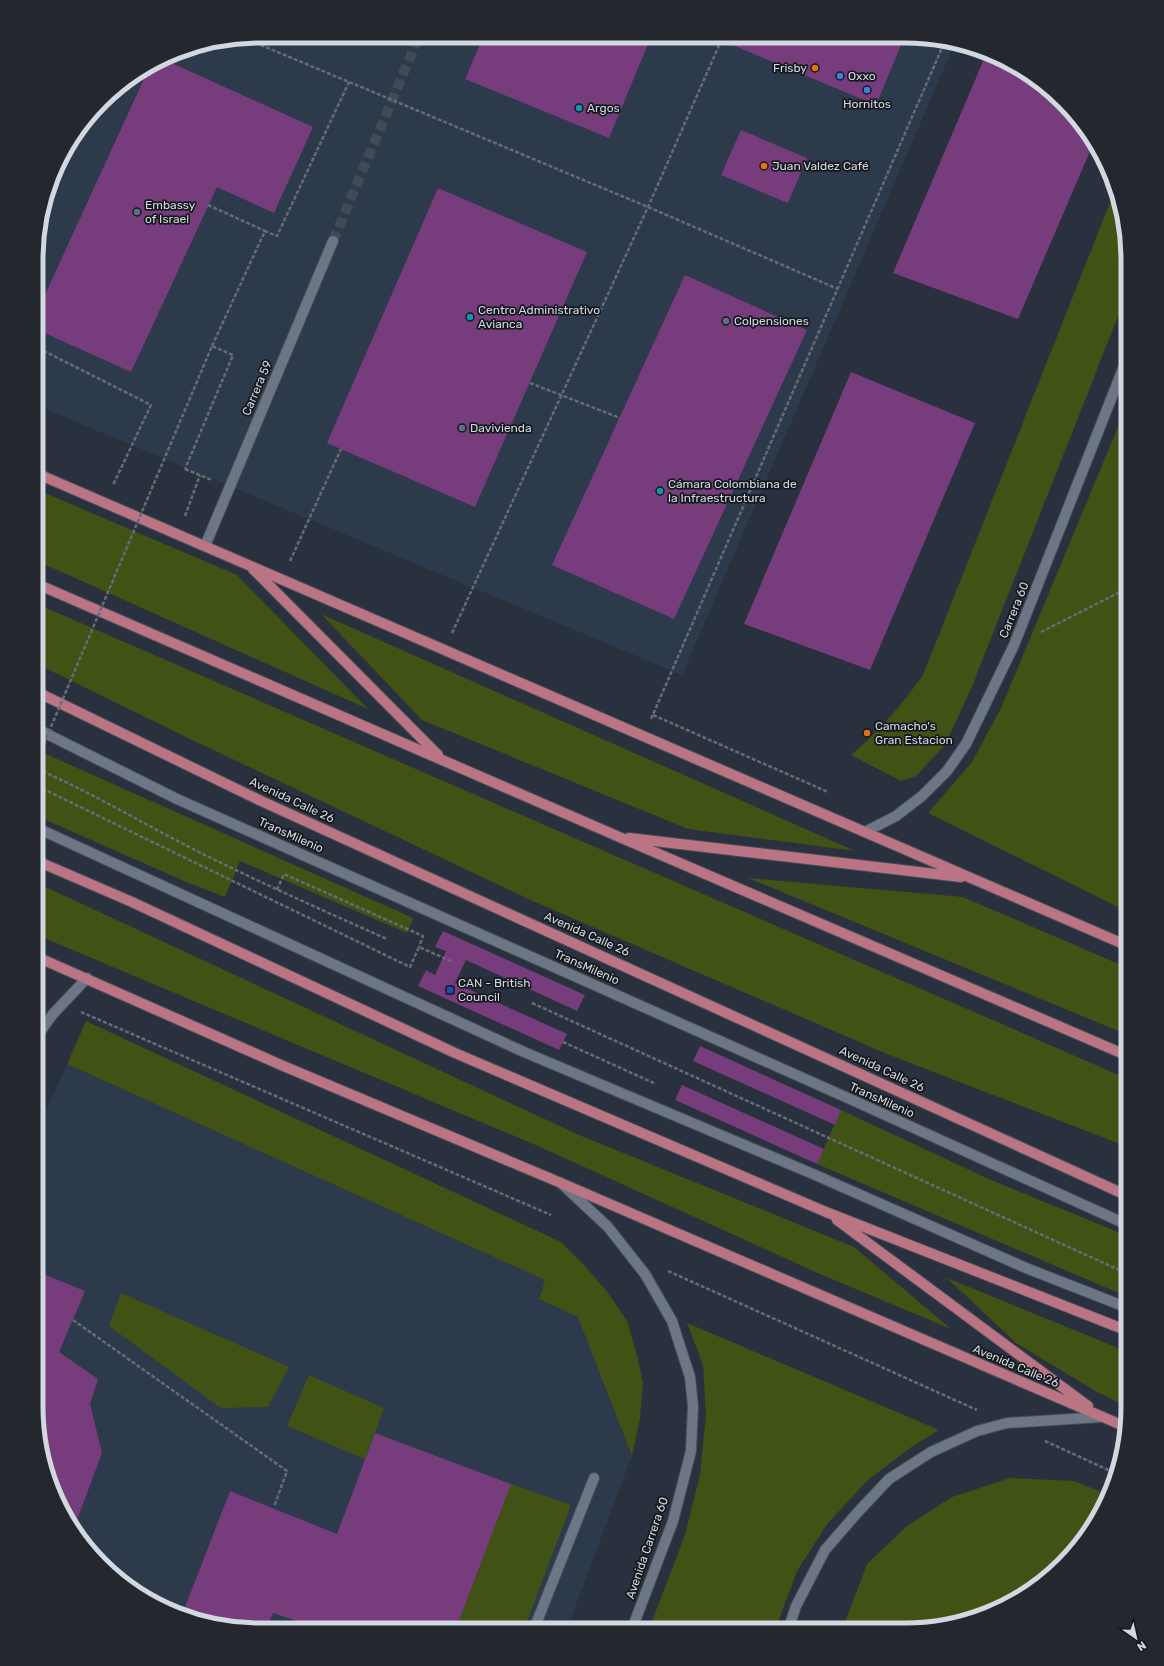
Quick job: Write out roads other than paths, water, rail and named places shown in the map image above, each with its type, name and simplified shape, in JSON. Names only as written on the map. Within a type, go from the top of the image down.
[{"type":"main road","points":[[43,476],[1121,943]]},
{"type":"main road","points":[[248,565],[442,759]]},
{"type":"main road","points":[[43,587],[1121,1053]]},
{"type":"main road","name":"Avenida Calle 26","points":[[43,695],[259,800],[703,1001],[1121,1193]]},
{"type":"main road","points":[[617,836],[973,879]]},
{"type":"main road","points":[[43,863],[139,905],[455,1053],[826,1212],[1121,1328]]},
{"type":"main road","name":"Avenida Calle 26","points":[[43,960],[280,1065],[561,1184],[1120,1426]]},
{"type":"main road","points":[[1100,1184],[1121,1187]]},
{"type":"main road","points":[[826,1212],[1101,1417]]},
{"type":"street","name":"Carrera 59","points":[[205,546],[333,241]]},
{"type":"street","name":"Carrera 60","points":[[865,832],[901,812],[922,796],[948,771],[966,744],[1014,645],[1121,374]]},
{"type":"street","name":"TransMilenio","points":[[43,732],[177,799],[850,1099],[1121,1222]]},
{"type":"street","points":[[43,831],[524,1052],[813,1174],[1026,1268],[1121,1305]]},
{"type":"street","points":[[43,1028],[62,1003],[87,978]]},
{"type":"street","name":"Avenida Carrera 60","points":[[561,1184],[608,1227],[645,1274],[672,1321],[690,1377],[693,1406],[691,1451],[673,1521],[634,1623]]},
{"type":"street","points":[[790,1623],[796,1606],[826,1550],[858,1512],[890,1479],[931,1452],[977,1431],[1007,1423],[1101,1417]]},
{"type":"street","points":[[536,1623],[594,1478]]},
{"type":"tunnel","points":[[333,241],[416,43]]},
{"type":"place","name":"Frisby","points":[[815,68]]},
{"type":"place","name":"Oxxo","points":[[840,76]]},
{"type":"place","name":"Hornitos","points":[[867,90]]},
{"type":"place","name":"Argos","points":[[579,108]]},
{"type":"place","name":"Juan Valdez Café","points":[[764,166]]},
{"type":"place","name":"Embassy of Israel","points":[[137,212]]},
{"type":"place","name":"Centro Administrativo Avianca","points":[[470,317]]},
{"type":"place","name":"Colpensiones","points":[[726,321]]},
{"type":"place","name":"Davivienda","points":[[462,428]]},
{"type":"place","name":"Cámara Colombiana de la Infraestructura","points":[[660,491]]},
{"type":"place","name":"Camacho's Gran Estacion","points":[[867,733]]},
{"type":"place","name":"CAN - British Council","points":[[450,990]]}]
